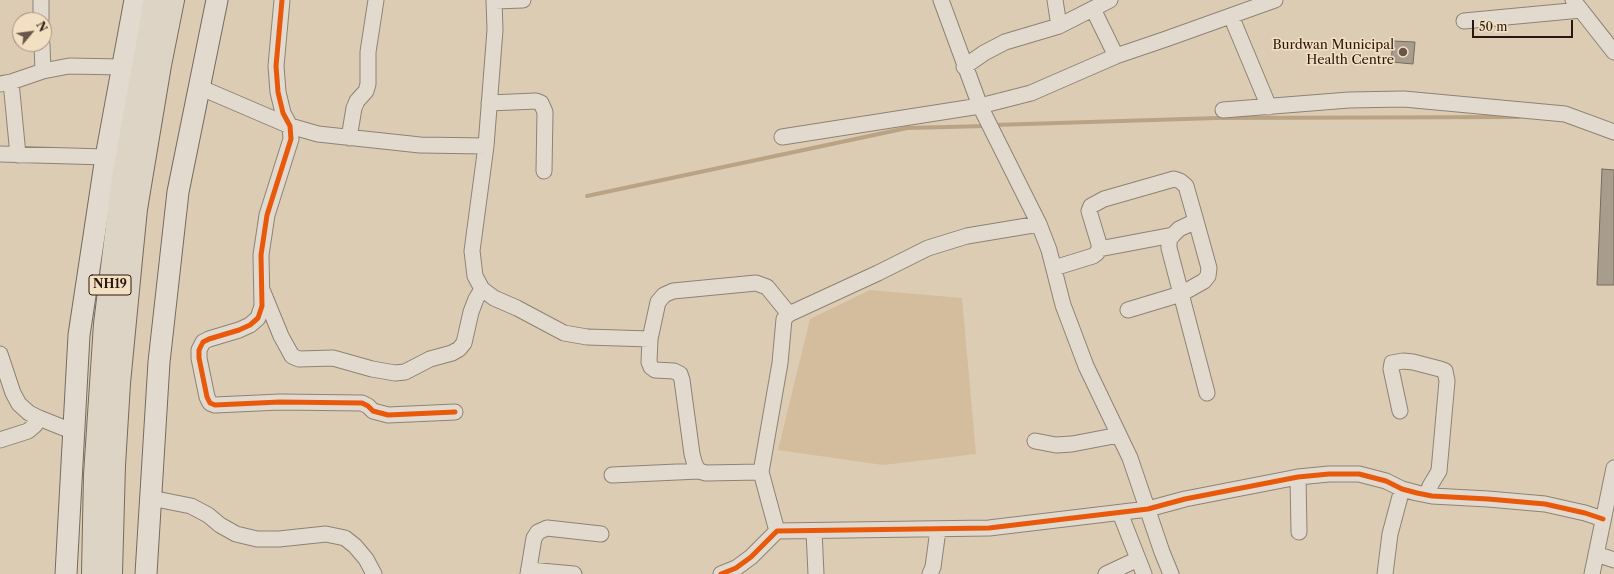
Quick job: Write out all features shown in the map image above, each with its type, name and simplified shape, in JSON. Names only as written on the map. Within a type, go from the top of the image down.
[{"type":"highway","name":"NH19","points":[[93,574],[95,475],[106,316],[123,178],[155,0]]},
{"type":"highway","name":"NH19","points":[[111,574],[114,465],[119,383],[131,259],[140,186],[160,65],[173,0]]},
{"type":"main road","points":[[66,574],[79,335],[106,157],[135,0]]},
{"type":"main road","points":[[146,574],[159,362],[178,192],[217,0]]},
{"type":"street","points":[[41,0],[41,12]]},
{"type":"street","points":[[282,0],[276,66],[278,92],[283,113],[290,126],[291,139],[267,215],[261,255],[262,306],[258,318],[250,325],[203,342],[199,350],[199,358],[207,397],[210,403],[215,406],[280,402],[362,403],[373,410],[388,415],[455,412]]},
{"type":"street","points":[[349,138],[354,108],[357,101],[366,91],[368,84],[368,52],[376,0]]},
{"type":"street","points":[[523,0],[494,1],[495,30],[486,146],[472,251],[474,276],[482,289],[494,298],[517,308],[564,333],[587,337],[650,339]]},
{"type":"street","points":[[941,0],[964,67],[980,106],[1039,224],[1049,250],[1063,305],[1086,366],[1130,458],[1171,574]]},
{"type":"street","points":[[1056,0],[1059,26]]},
{"type":"street","points":[[964,67],[1005,42],[1059,26],[1110,0]]},
{"type":"street","points":[[782,137],[980,106],[1031,94],[1116,56],[1275,0]]},
{"type":"street","points":[[1464,21],[1577,5],[1614,52]]},
{"type":"street","points":[[1093,9],[1116,56]]},
{"type":"street","points":[[1231,16],[1269,106]]},
{"type":"street","points":[[42,52],[43,71]]},
{"type":"street","points":[[18,155],[6,83],[43,71],[69,66],[123,67]]},
{"type":"street","points":[[199,87],[290,126],[318,134],[420,145],[486,146]]},
{"type":"street","points":[[1223,110],[1349,100],[1404,99],[1564,114],[1614,132]]},
{"type":"street","points":[[489,103],[536,101],[541,103],[545,112],[544,171]]},
{"type":"street","points":[[0,154],[106,157]]},
{"type":"street","points":[[1099,249],[1089,211],[1091,206],[1104,199],[1174,179],[1180,181],[1186,186],[1208,268],[1208,276],[1201,284],[1181,294],[1128,310]]},
{"type":"street","points":[[1054,268],[1093,256],[1099,249],[1172,234],[1196,221]]},
{"type":"street","points":[[777,531],[761,472],[780,363],[784,319],[789,314],[928,248],[967,236],[1039,224]]},
{"type":"street","points":[[1172,234],[1169,240],[1169,248],[1207,393]]},
{"type":"street","points":[[699,471],[695,465],[692,454],[680,374],[674,371],[655,370],[651,367],[649,362],[650,339],[658,302],[664,295],[673,291],[756,283],[767,287],[789,314]]},
{"type":"street","points":[[262,289],[280,336],[292,356],[299,359],[332,358],[372,369],[395,373],[405,372],[430,359],[452,353],[460,349],[464,343],[471,312],[482,289]]},
{"type":"street","points":[[0,354],[5,386],[19,404],[29,413],[74,432]]},
{"type":"street","points":[[1400,411],[1391,369],[1392,363],[1403,361],[1413,362],[1444,371],[1447,381],[1439,471],[1430,486],[1427,495]]},
{"type":"street","points":[[0,440],[28,431],[35,425],[39,418]]},
{"type":"street","points":[[1035,441],[1056,445],[1072,444],[1119,434]]},
{"type":"street","points":[[1592,574],[1602,519],[1614,468]]},
{"type":"street","points":[[612,475],[699,471],[706,473],[761,472]]},
{"type":"street","points":[[721,574],[736,568],[751,557],[777,531],[938,530],[989,528],[1148,509],[1185,499],[1298,477],[1329,474],[1359,474],[1386,481],[1402,489],[1427,495],[1545,504],[1585,512],[1602,519]]},
{"type":"street","points":[[1298,477],[1299,532]]},
{"type":"street","points":[[1385,574],[1390,534],[1402,489]]},
{"type":"street","points":[[151,498],[192,506],[236,534],[257,539],[326,534],[345,538],[355,546],[366,559],[374,574]]},
{"type":"street","points":[[1120,513],[1144,574]]},
{"type":"street","points":[[574,574],[528,572],[534,538],[538,532],[546,528],[601,534]]},
{"type":"street","points":[[930,574],[933,567],[938,530]]},
{"type":"street","points":[[814,531],[816,574]]},
{"type":"street","points":[[1596,554],[1614,560]]},
{"type":"street","points":[[1106,574],[1138,559]]},
{"type":"shaded area","points":[[870,290],[962,298],[976,454],[883,465],[778,450],[810,319]]},
{"type":"building","points":[[1393,41],[1415,42],[1413,64],[1391,62]]},
{"type":"building","points":[[1602,169],[1614,170],[1614,285],[1597,285]]},
{"type":"waterway","points":[[994,125],[1217,118],[1519,117]]},
{"type":"waterway","points":[[587,196],[907,128],[986,126]]},
{"type":"cycle path","points":[[282,0],[276,66],[278,92],[283,113],[290,126],[291,139],[267,215],[261,255],[262,306],[258,318],[250,325],[203,342],[199,350],[199,358],[207,397],[210,403],[215,405],[280,402],[362,403],[373,411],[388,415],[455,412]]},
{"type":"cycle path","points":[[721,574],[736,568],[751,557],[777,531],[989,528],[1148,509],[1185,499],[1298,477],[1329,474],[1359,474],[1386,481],[1402,489],[1432,496],[1545,504],[1585,513],[1603,519]]},
{"type":"place","name":"Burdwan Municipal Health Centre","points":[[1403,52]]}]
